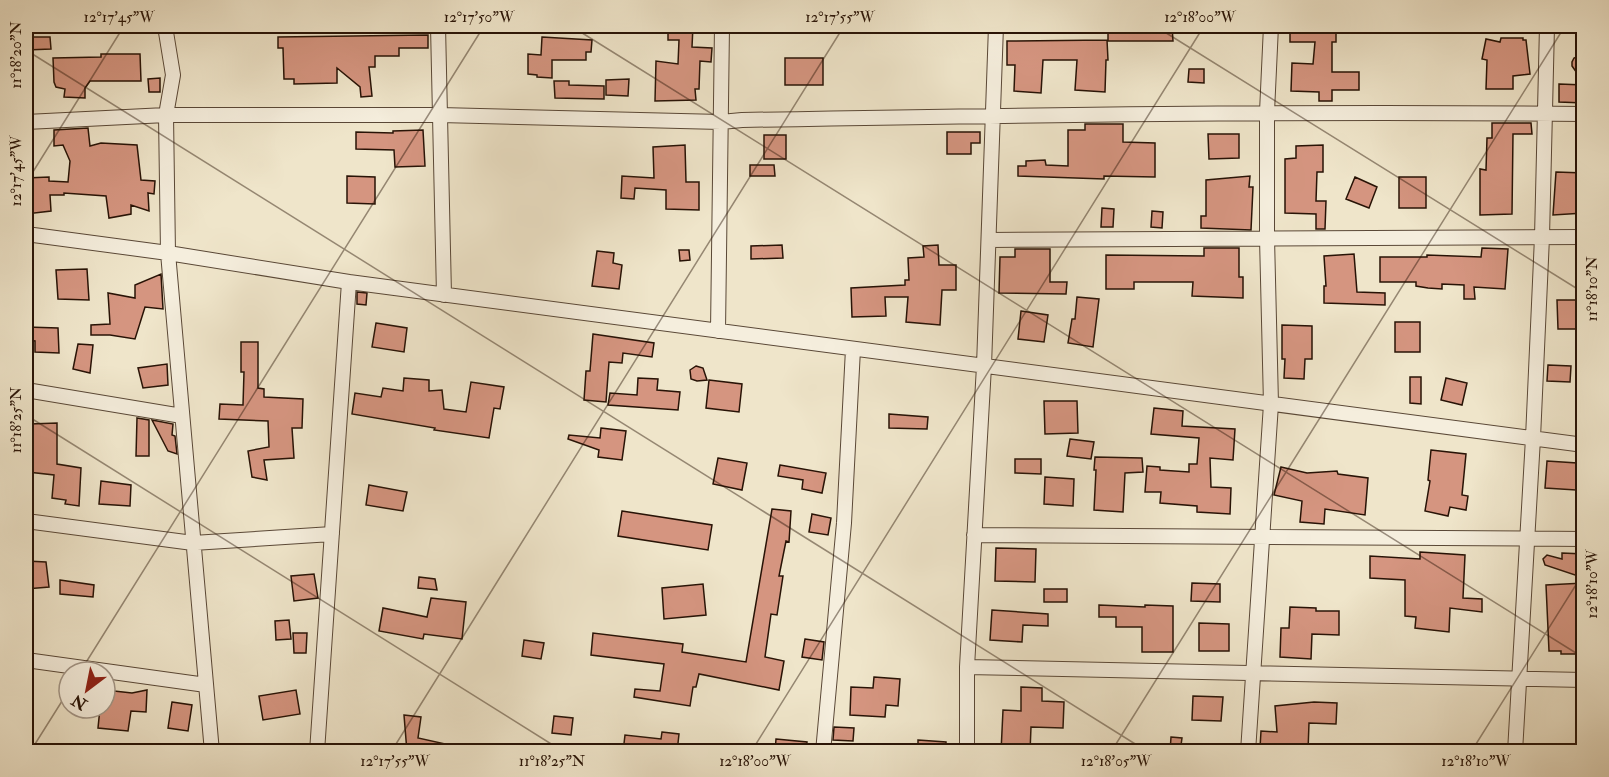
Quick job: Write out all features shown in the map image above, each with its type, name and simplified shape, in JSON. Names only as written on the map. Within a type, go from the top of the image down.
[{"type":"street","points":[[165,26],[173,75],[166,115],[168,253],[212,752]]},
{"type":"street","points":[[438,26],[444,295]]},
{"type":"street","points":[[718,331],[722,26]]},
{"type":"street","points":[[967,752],[967,667],[984,366],[996,26]]},
{"type":"street","points":[[1248,752],[1271,404],[1267,112],[1271,26]]},
{"type":"street","points":[[1515,752],[1529,539],[1542,237],[1547,26]]},
{"type":"street","points":[[26,122],[166,115],[440,115],[721,122],[993,115],[1267,112],[1584,114]]},
{"type":"street","points":[[26,234],[444,295],[1584,445]]},
{"type":"street","points":[[989,240],[1584,237]]},
{"type":"street","points":[[317,752],[349,282]]},
{"type":"street","points":[[823,752],[844,523],[853,349]]},
{"type":"street","points":[[26,390],[182,416]]},
{"type":"street","points":[[26,521],[194,543],[332,534]]},
{"type":"street","points":[[974,536],[1584,539]]},
{"type":"street","points":[[26,660],[206,685]]},
{"type":"street","points":[[967,667],[1584,680]]},
{"type":"building","points":[[668,26],[693,26],[692,47],[712,48],[711,62],[700,61],[699,89],[695,89],[696,100],[655,101],[656,61],[678,64],[679,40],[668,40]]},
{"type":"building","points":[[1108,26],[1172,26],[1173,41],[1108,41]]},
{"type":"building","points":[[1312,26],[1336,26],[1336,42],[1332,42],[1332,72],[1359,72],[1359,90],[1332,90],[1332,101],[1319,101],[1319,92],[1291,91],[1292,63],[1313,64],[1315,42],[1290,42],[1290,31],[1312,31]]},
{"type":"building","points":[[428,35],[428,48],[399,48],[399,56],[375,56],[375,67],[369,67],[372,96],[361,97],[360,87],[337,68],[337,83],[294,84],[294,79],[284,79],[283,48],[278,48],[278,37]]},
{"type":"building","points":[[26,37],[50,37],[51,49],[26,50]]},
{"type":"building","points":[[542,37],[592,40],[591,52],[586,52],[586,60],[552,60],[552,78],[537,77],[537,75],[528,74],[528,54],[541,55]]},
{"type":"building","points":[[1501,38],[1526,40],[1530,74],[1513,76],[1513,89],[1486,89],[1487,60],[1482,59],[1486,39],[1500,42]]},
{"type":"building","points":[[1107,40],[1105,92],[1075,90],[1077,60],[1043,60],[1041,93],[1014,91],[1015,65],[1007,65],[1007,41]]},
{"type":"building","points":[[101,54],[140,54],[141,81],[90,81],[85,88],[85,98],[64,97],[65,89],[56,87],[54,82],[53,58],[101,57]]},
{"type":"building","points":[[1584,54],[1584,83],[1572,66],[1572,62],[1574,58]]},
{"type":"building","points":[[785,58],[823,58],[823,85],[785,85]]},
{"type":"building","points":[[1189,69],[1204,69],[1204,83],[1188,82]]},
{"type":"building","points":[[160,78],[160,92],[149,92],[148,79]]},
{"type":"building","points":[[629,79],[628,96],[606,95],[606,80]]},
{"type":"building","points":[[554,81],[569,81],[569,85],[604,86],[604,99],[555,98]]},
{"type":"building","points":[[1559,84],[1584,85],[1584,103],[1559,102]]},
{"type":"building","points":[[1492,123],[1531,123],[1532,134],[1513,134],[1512,214],[1480,215],[1480,169],[1486,170],[1487,138],[1492,138]]},
{"type":"building","points":[[1085,124],[1123,124],[1123,142],[1155,143],[1155,177],[1104,176],[1104,179],[1018,176],[1018,166],[1026,166],[1026,161],[1045,160],[1046,165],[1068,166],[1068,130],[1085,130]]},
{"type":"building","points":[[88,128],[90,146],[101,143],[137,145],[141,180],[155,181],[154,194],[148,193],[149,211],[131,205],[131,214],[109,218],[106,196],[64,193],[64,195],[50,195],[51,211],[26,214],[26,178],[49,177],[49,181],[68,182],[70,161],[63,145],[54,146],[54,130]]},
{"type":"building","points":[[423,130],[425,166],[395,167],[394,150],[356,149],[356,132],[393,133],[393,131]]},
{"type":"building","points":[[947,132],[980,132],[980,143],[971,143],[971,154],[947,154]]},
{"type":"building","points":[[1208,134],[1239,134],[1239,158],[1209,159]]},
{"type":"building","points":[[764,135],[786,135],[786,159],[764,159]]},
{"type":"building","points":[[685,145],[686,182],[699,182],[699,210],[666,209],[666,190],[635,188],[634,199],[621,198],[622,176],[654,178],[653,147]]},
{"type":"building","points":[[1323,145],[1323,172],[1317,172],[1316,201],[1326,201],[1325,229],[1316,229],[1316,214],[1285,213],[1285,159],[1296,158],[1296,146]]},
{"type":"building","points":[[750,165],[774,165],[775,176],[750,176]]},
{"type":"building","points":[[1556,172],[1584,173],[1584,213],[1553,215]]},
{"type":"building","points":[[347,176],[375,177],[375,204],[347,203]]},
{"type":"building","points":[[1250,176],[1249,187],[1253,187],[1251,230],[1201,228],[1201,216],[1206,216],[1206,180]]},
{"type":"building","points":[[1355,177],[1377,187],[1369,208],[1346,199]]},
{"type":"building","points":[[1399,177],[1426,177],[1426,208],[1399,208]]},
{"type":"building","points":[[1102,208],[1114,209],[1113,227],[1101,227]]},
{"type":"building","points":[[1152,211],[1163,212],[1162,228],[1151,227]]},
{"type":"building","points":[[782,245],[783,258],[751,259],[751,246]]},
{"type":"building","points":[[938,245],[939,265],[956,265],[956,290],[942,290],[940,325],[906,322],[908,297],[885,297],[886,316],[852,317],[851,288],[905,285],[905,280],[909,280],[908,258],[924,257],[923,246]]},
{"type":"building","points":[[1204,248],[1239,248],[1239,277],[1243,277],[1243,298],[1192,296],[1193,282],[1134,282],[1134,289],[1106,289],[1106,255],[1204,256]]},
{"type":"building","points":[[1482,248],[1508,249],[1505,289],[1474,287],[1475,299],[1464,299],[1464,285],[1442,284],[1442,289],[1416,286],[1416,282],[1380,282],[1380,257],[1427,257],[1427,255],[1481,257]]},
{"type":"building","points":[[1015,249],[1050,249],[1050,282],[1067,282],[1066,294],[999,293],[1000,257],[1015,257]]},
{"type":"building","points":[[679,250],[689,250],[690,260],[680,261]]},
{"type":"building","points":[[597,251],[614,253],[613,263],[622,265],[619,289],[592,286]]},
{"type":"building","points":[[1354,254],[1357,292],[1385,293],[1385,305],[1324,303],[1324,286],[1326,286],[1324,256]]},
{"type":"building","points":[[87,269],[89,300],[58,299],[56,270]]},
{"type":"building","points":[[161,274],[163,309],[145,307],[135,339],[91,335],[91,325],[110,324],[108,293],[135,298],[135,285]]},
{"type":"building","points":[[357,292],[367,293],[366,305],[357,304]]},
{"type":"building","points":[[1077,297],[1099,299],[1093,347],[1068,343],[1072,319],[1075,319]]},
{"type":"building","points":[[1557,300],[1584,300],[1584,329],[1558,329]]},
{"type":"building","points":[[1021,311],[1048,315],[1044,342],[1018,339]]},
{"type":"building","points":[[1395,322],[1420,322],[1420,352],[1395,352]]},
{"type":"building","points":[[376,323],[407,328],[404,352],[372,347]]},
{"type":"building","points":[[1282,325],[1312,326],[1312,359],[1305,359],[1304,379],[1284,378]]},
{"type":"building","points":[[26,327],[58,328],[59,353],[35,352],[35,341],[26,340]]},
{"type":"building","points":[[593,334],[654,343],[652,357],[623,353],[622,363],[609,362],[606,402],[584,400],[586,371],[590,371]]},
{"type":"building","points":[[241,342],[258,342],[258,388],[264,389],[264,397],[303,399],[302,428],[292,428],[294,458],[264,460],[267,480],[252,477],[248,451],[269,447],[268,421],[219,419],[220,404],[243,405],[244,372],[241,372]]},
{"type":"building","points":[[78,344],[93,345],[90,373],[73,369]]},
{"type":"building","points":[[167,364],[168,385],[143,388],[138,368]]},
{"type":"building","points":[[1548,365],[1571,366],[1570,382],[1547,381]]},
{"type":"building","points":[[696,366],[703,368],[707,380],[691,379],[690,370]]},
{"type":"building","points":[[1410,377],[1421,377],[1421,404],[1410,403]]},
{"type":"building","points":[[404,378],[429,380],[429,391],[442,390],[444,409],[466,412],[471,382],[504,387],[500,409],[494,408],[489,438],[352,414],[355,393],[381,397],[383,388],[403,391]]},
{"type":"building","points":[[638,378],[658,379],[657,390],[680,392],[678,410],[608,405],[610,393],[637,395]]},
{"type":"building","points":[[1446,378],[1467,383],[1462,405],[1441,400]]},
{"type":"building","points":[[709,380],[742,384],[739,412],[706,408]]},
{"type":"building","points":[[1044,401],[1077,401],[1078,433],[1045,434]]},
{"type":"building","points":[[1154,408],[1183,411],[1182,426],[1235,429],[1233,460],[1210,458],[1211,487],[1231,488],[1230,514],[1197,512],[1197,506],[1160,503],[1161,492],[1145,492],[1147,466],[1160,467],[1160,470],[1189,472],[1189,464],[1197,464],[1199,438],[1151,434]]},
{"type":"building","points":[[889,414],[928,417],[927,429],[889,428]]},
{"type":"building","points":[[137,418],[149,420],[149,456],[136,456]]},
{"type":"building","points":[[152,420],[173,424],[172,435],[175,436],[177,454],[168,451]]},
{"type":"building","points":[[57,423],[57,464],[81,468],[79,506],[65,504],[66,500],[52,498],[54,475],[28,472],[30,459],[27,434],[30,434],[30,424]]},
{"type":"building","points":[[601,428],[626,431],[622,460],[598,457],[599,450],[568,439],[569,435],[600,438]]},
{"type":"building","points":[[1070,439],[1094,442],[1091,459],[1067,456]]},
{"type":"building","points":[[1431,450],[1466,454],[1462,495],[1468,496],[1466,510],[1450,507],[1448,516],[1425,511],[1430,481],[1428,480]]},
{"type":"building","points":[[1095,457],[1142,458],[1143,472],[1125,473],[1123,512],[1094,510]]},
{"type":"building","points":[[718,458],[747,463],[742,490],[713,484]]},
{"type":"building","points":[[1015,459],[1041,459],[1041,474],[1015,473]]},
{"type":"building","points":[[1547,461],[1577,463],[1576,490],[1545,488]]},
{"type":"building","points":[[780,465],[826,473],[822,493],[802,489],[803,480],[778,476]]},
{"type":"building","points":[[1281,467],[1307,473],[1337,471],[1338,474],[1368,478],[1365,515],[1325,509],[1324,524],[1300,522],[1302,501],[1274,495]]},
{"type":"building","points":[[1045,477],[1074,479],[1073,506],[1044,504]]},
{"type":"building","points":[[101,481],[131,485],[130,506],[99,504]]},
{"type":"building","points":[[369,485],[407,492],[403,511],[366,505]]},
{"type":"building","points":[[772,509],[791,511],[789,542],[786,541],[779,576],[783,576],[777,615],[771,614],[765,657],[784,661],[779,690],[699,674],[696,687],[693,687],[690,706],[634,697],[635,689],[660,691],[664,664],[591,655],[593,633],[683,644],[682,652],[746,662]]},
{"type":"building","points":[[622,511],[712,525],[708,550],[618,536]]},
{"type":"building","points":[[812,514],[831,518],[828,535],[809,532]]},
{"type":"building","points":[[996,548],[1036,549],[1035,582],[995,581]]},
{"type":"building","points":[[1420,552],[1465,555],[1463,598],[1482,599],[1482,612],[1450,608],[1449,632],[1415,628],[1416,617],[1405,616],[1405,580],[1370,578],[1370,556],[1420,559]]},
{"type":"building","points":[[1562,553],[1584,554],[1584,578],[1545,565],[1543,559],[1547,555],[1562,559]]},
{"type":"building","points":[[26,561],[46,562],[49,587],[26,589]]},
{"type":"building","points":[[314,574],[318,598],[294,601],[291,576]]},
{"type":"building","points":[[419,577],[435,579],[437,590],[418,588]]},
{"type":"building","points":[[60,580],[94,585],[93,597],[60,594]]},
{"type":"building","points":[[1192,583],[1220,584],[1220,602],[1191,601]]},
{"type":"building","points":[[1584,583],[1584,615],[1580,615],[1581,654],[1561,654],[1561,651],[1549,651],[1546,585]]},
{"type":"building","points":[[703,584],[706,615],[664,619],[662,588]]},
{"type":"building","points":[[1044,589],[1067,589],[1067,602],[1044,602]]},
{"type":"building","points":[[431,598],[466,602],[462,639],[424,634],[423,639],[379,631],[383,608],[427,617]]},
{"type":"building","points":[[1099,605],[1173,606],[1173,652],[1142,652],[1142,627],[1116,627],[1116,617],[1099,617]]},
{"type":"building","points":[[1290,607],[1316,608],[1316,611],[1339,611],[1339,635],[1312,634],[1311,659],[1280,657],[1281,628],[1289,628]]},
{"type":"building","points":[[992,610],[1048,614],[1048,626],[1023,625],[1022,642],[990,640]]},
{"type":"building","points":[[289,620],[291,639],[276,640],[275,621]]},
{"type":"building","points":[[1199,623],[1229,624],[1229,651],[1199,651]]},
{"type":"building","points":[[293,633],[307,633],[306,653],[294,653]]},
{"type":"building","points":[[805,639],[824,642],[822,660],[802,657]]},
{"type":"building","points":[[524,640],[544,643],[541,659],[522,656]]},
{"type":"building","points":[[874,677],[900,679],[898,706],[886,705],[885,717],[850,715],[851,687],[873,688]]},
{"type":"building","points":[[1021,687],[1042,688],[1042,701],[1064,702],[1063,728],[1031,727],[1030,752],[1001,752],[1003,710],[1021,711]]},
{"type":"building","points":[[147,690],[146,712],[131,711],[128,731],[98,728],[99,720],[117,720],[117,691],[132,693]]},
{"type":"building","points":[[296,690],[300,714],[263,720],[259,696]]},
{"type":"building","points":[[1193,696],[1223,697],[1221,721],[1192,720]]},
{"type":"building","points":[[172,702],[192,705],[188,731],[168,728]]},
{"type":"building","points":[[1314,702],[1337,703],[1336,724],[1309,723],[1308,751],[1260,748],[1261,731],[1277,732],[1275,706]]},
{"type":"building","points":[[404,715],[421,717],[418,738],[459,747],[458,752],[407,752]]},
{"type":"building","points":[[554,716],[573,718],[571,735],[552,733]]},
{"type":"building","points":[[834,727],[854,728],[853,741],[833,740]]},
{"type":"building","points":[[662,732],[679,734],[677,752],[623,752],[625,735],[661,739]]},
{"type":"building","points":[[1171,737],[1182,738],[1180,752],[1170,752]]},
{"type":"building","points":[[776,739],[807,742],[806,752],[775,752]]},
{"type":"building","points":[[918,740],[946,742],[946,752],[918,752]]}]
